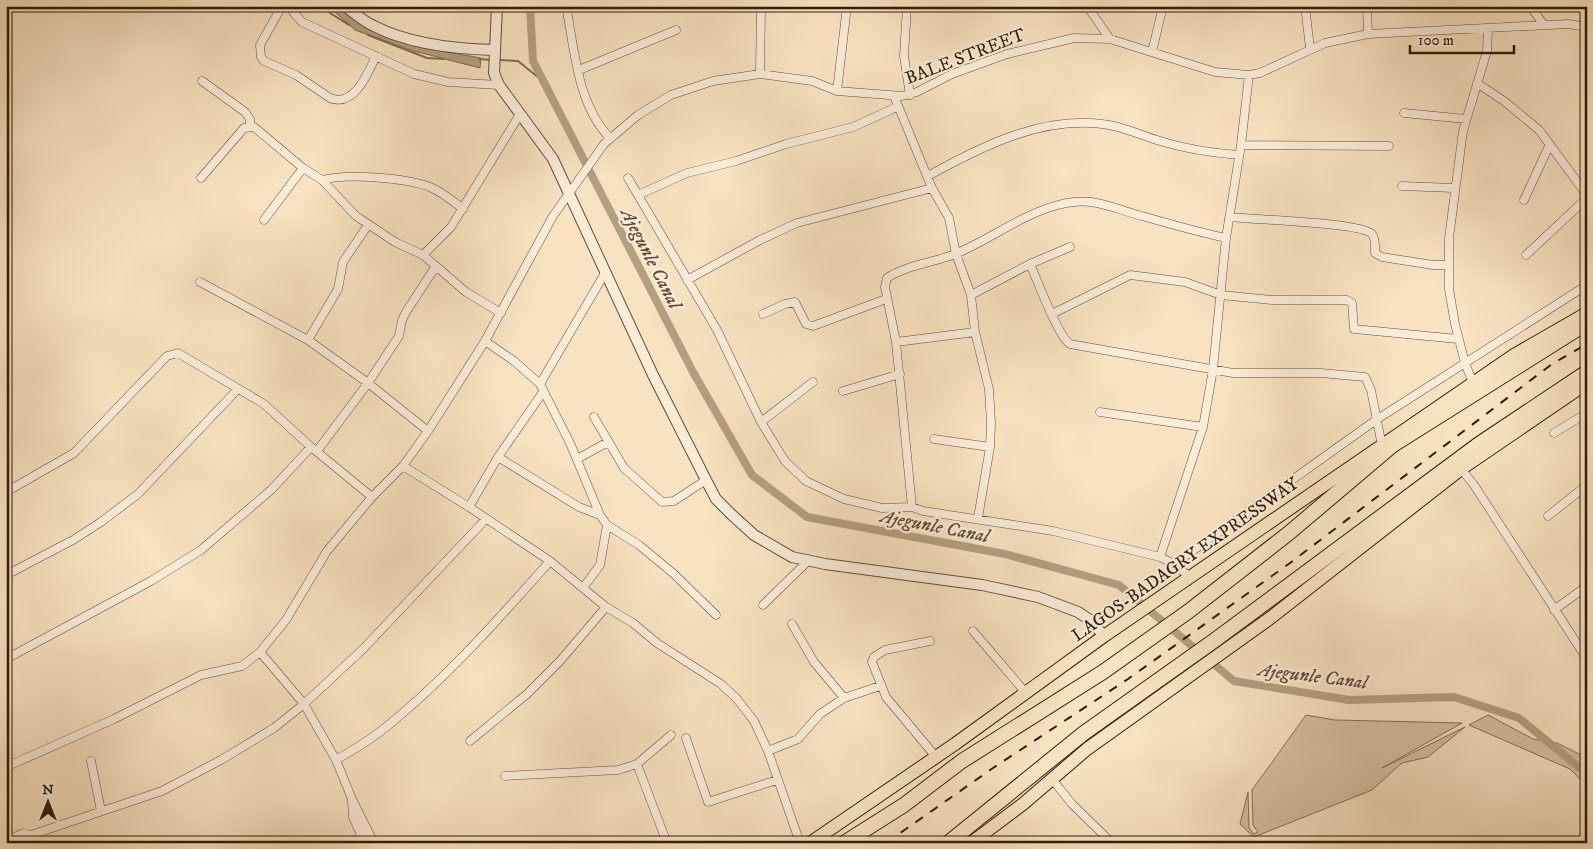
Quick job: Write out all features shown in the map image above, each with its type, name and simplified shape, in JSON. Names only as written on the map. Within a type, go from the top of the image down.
[{"type":"highway","name":"LAGOS-BADAGRY EXPRESSWAY","points":[[844,843],[904,805],[962,762],[1103,672],[1158,634],[1289,533],[1392,445],[1587,323]]},
{"type":"highway","points":[[948,843],[1084,733],[1215,640],[1479,444],[1587,372]]},
{"type":"main road","name":"LAGOS-BADAGRY EXPRESSWAY","points":[[810,843],[936,757],[1104,636],[1514,355],[1587,313]]},
{"type":"main road","points":[[970,843],[1023,804],[1087,749],[1241,639],[1461,469],[1587,382]]},
{"type":"street","points":[[282,6],[260,45],[261,57],[264,61],[296,75],[330,98],[336,101],[346,99],[365,80],[376,56]]},
{"type":"street","points":[[288,6],[302,22],[426,77],[448,82],[499,85]]},
{"type":"street","points":[[345,6],[373,26],[410,38],[454,48],[494,54]]},
{"type":"street","points":[[497,6],[494,73],[499,85],[549,153],[571,190],[605,273],[716,499],[754,534],[792,557],[808,561],[982,585],[1038,596],[1078,612],[1090,620],[1104,636]]},
{"type":"street","points":[[566,6],[584,92],[594,119],[606,140]]},
{"type":"street","points":[[760,74],[761,6]]},
{"type":"street","points":[[837,92],[847,6]]},
{"type":"street","points":[[907,6],[904,56],[910,95]]},
{"type":"street","points":[[1087,6],[1110,39]]},
{"type":"street","points":[[1152,52],[1162,6]]},
{"type":"street","points":[[1305,6],[1310,48]]},
{"type":"street","points":[[1367,6],[1368,34]]},
{"type":"street","points":[[1530,6],[1544,25]]},
{"type":"street","name":"BALE STREET","points":[[6,767],[114,718],[202,675],[242,666],[260,652],[286,620],[327,551],[372,497],[402,466],[428,431],[486,341],[542,233],[606,140],[655,104],[691,86],[713,80],[760,74],[812,81],[837,92],[894,96],[910,95],[976,64],[1030,47],[1074,38],[1110,39],[1215,72],[1249,75],[1260,73],[1310,48],[1368,34],[1568,24],[1587,27]]},
{"type":"street","points":[[1473,383],[1458,339],[1448,265],[1454,188],[1460,170],[1466,119],[1487,51],[1488,28]]},
{"type":"street","points":[[579,70],[676,30]]},
{"type":"street","points":[[1160,557],[1203,427],[1213,369],[1226,238],[1231,217],[1249,75]]},
{"type":"street","points":[[202,81],[245,112],[250,119],[250,126]]},
{"type":"street","points":[[1476,83],[1528,119],[1539,130],[1587,196],[1526,255]]},
{"type":"street","points":[[894,96],[932,188],[949,218],[956,254],[971,295],[975,332],[989,389],[990,447],[978,518]]},
{"type":"street","points":[[638,195],[687,173],[736,161],[786,144],[861,125],[897,107]]},
{"type":"street","points":[[1404,113],[1466,119]]},
{"type":"street","points":[[423,256],[438,242],[463,208],[520,114]]},
{"type":"street","points":[[928,176],[1000,140],[1069,123],[1110,125],[1180,147],[1210,153],[1239,155]]},
{"type":"street","points":[[250,126],[303,168],[322,180],[342,203],[368,224],[395,242],[423,256],[466,292],[501,313]]},
{"type":"street","points":[[201,178],[239,132],[250,126]]},
{"type":"street","points":[[1241,145],[1389,146]]},
{"type":"street","points":[[1524,200],[1549,146]]},
{"type":"street","points":[[264,220],[303,168]]},
{"type":"street","points":[[322,180],[348,175],[420,185],[439,192],[463,208]]},
{"type":"street","points":[[628,178],[717,330],[761,422],[785,460],[806,481],[830,494],[859,504],[882,508],[912,507],[923,511],[978,518],[1071,535],[1160,557],[1174,564],[1190,577]]},
{"type":"street","points":[[1402,186],[1454,188]]},
{"type":"street","points":[[688,280],[760,240],[797,223],[842,209],[893,200],[932,188]]},
{"type":"street","points":[[912,507],[896,342],[886,299],[885,282],[890,276],[956,254],[1021,219],[1058,205],[1083,200],[1100,202],[1143,217],[1226,238]]},
{"type":"street","points":[[1231,217],[1328,224],[1359,229],[1371,233],[1375,252],[1382,257],[1433,265],[1448,265]]},
{"type":"street","points":[[308,340],[338,289],[343,262],[368,224]]},
{"type":"street","points":[[971,295],[1030,264],[1070,247]]},
{"type":"street","points":[[1030,264],[1065,341],[1070,344],[1233,373],[1360,375],[1368,381],[1382,446]]},
{"type":"street","points":[[6,659],[151,581],[200,550],[271,490],[314,449],[368,383],[399,336],[402,320],[406,312],[436,266]]},
{"type":"street","points":[[469,507],[541,388],[605,273]]},
{"type":"street","points":[[1052,314],[1130,275],[1184,282],[1221,295],[1272,300],[1348,300],[1352,303],[1353,327],[1357,330],[1458,339]]},
{"type":"street","points":[[200,282],[308,340],[368,383],[428,431]]},
{"type":"street","points":[[1174,564],[1376,420],[1587,284]]},
{"type":"street","points":[[763,314],[785,304],[795,302],[806,324],[813,326],[886,299]]},
{"type":"street","points":[[896,342],[975,332]]},
{"type":"street","points":[[486,341],[514,361],[541,388],[577,459],[600,515],[607,525],[639,545],[674,574],[716,615]]},
{"type":"street","points":[[6,492],[74,453],[172,354],[184,355],[237,390],[264,404],[372,497]]},
{"type":"street","points":[[843,391],[900,374]]},
{"type":"street","points":[[761,422],[813,382]]},
{"type":"street","points":[[6,575],[87,531],[138,494],[237,390]]},
{"type":"street","points":[[1100,412],[1203,427]]},
{"type":"street","points":[[1554,433],[1587,413]]},
{"type":"street","points":[[594,417],[630,475],[662,502],[674,501],[706,480]]},
{"type":"street","points":[[934,439],[990,447]]},
{"type":"street","points":[[577,459],[608,442]]},
{"type":"street","points":[[498,457],[579,507],[600,515]]},
{"type":"street","points":[[402,466],[469,507],[485,520],[550,562],[606,607],[633,623],[657,643],[721,684],[747,710],[768,751],[800,843]]},
{"type":"street","points":[[1461,469],[1474,485],[1554,610],[1584,648],[1587,659]]},
{"type":"street","points":[[1548,516],[1587,485]]},
{"type":"street","points":[[6,841],[24,833],[31,835],[162,791],[274,728],[304,704],[363,649],[485,520]]},
{"type":"street","points":[[583,588],[600,565],[607,525]]},
{"type":"street","points":[[762,605],[808,561]]},
{"type":"street","points":[[336,760],[379,733],[411,706],[500,618],[550,562]]},
{"type":"street","points":[[1554,610],[1587,586]]},
{"type":"street","points":[[470,741],[527,694],[560,661],[606,607]]},
{"type":"street","points":[[792,624],[814,662],[844,698]]},
{"type":"street","points":[[973,631],[1026,693]]},
{"type":"street","points":[[930,641],[885,650],[878,653],[872,662],[880,686],[893,707],[936,757]]},
{"type":"street","points":[[260,652],[304,704],[336,760],[352,799],[368,829],[367,841]]},
{"type":"street","points":[[768,751],[790,744],[798,739],[820,714],[844,698],[880,686]]},
{"type":"street","points":[[505,776],[606,772],[637,764],[671,735]]},
{"type":"street","points":[[686,738],[708,802],[777,780]]},
{"type":"street","points":[[92,761],[101,811]]},
{"type":"street","points":[[637,764],[667,843]]},
{"type":"street","points":[[1052,779],[1072,804],[1112,843]]},
{"type":"street","points":[[352,799],[354,817],[367,841]]},
{"type":"street","points":[[351,843],[367,841]]},
{"type":"shaded area","points":[[328,6],[340,6],[366,28],[413,46],[481,58],[480,68],[414,51],[355,30]]},
{"type":"shaded area","points":[[1306,715],[1335,720],[1462,723],[1382,768],[1465,727],[1428,757],[1402,763],[1372,790],[1254,837],[1240,824],[1248,792],[1249,828],[1254,834],[1258,832],[1253,825],[1252,790]]},
{"type":"shaded area","points":[[1488,715],[1533,739],[1557,743],[1587,758],[1587,786],[1570,769],[1469,725]]},
{"type":"waterway","points":[[319,6],[349,25]]},
{"type":"waterway","name":"Ajegunle Canal","points":[[530,6],[533,61],[693,372],[752,475],[807,517],[1005,554],[1119,585],[1234,681],[1349,700],[1454,697],[1519,718],[1587,774]]},
{"type":"waterway","points":[[368,35],[427,58],[444,59]]},
{"type":"waterway","points":[[479,59],[492,60]]},
{"type":"waterway","points":[[499,60],[518,61],[544,82]]},
{"type":"railway","points":[[886,843],[993,768],[1128,679],[1290,563],[1552,364],[1587,344]]}]
